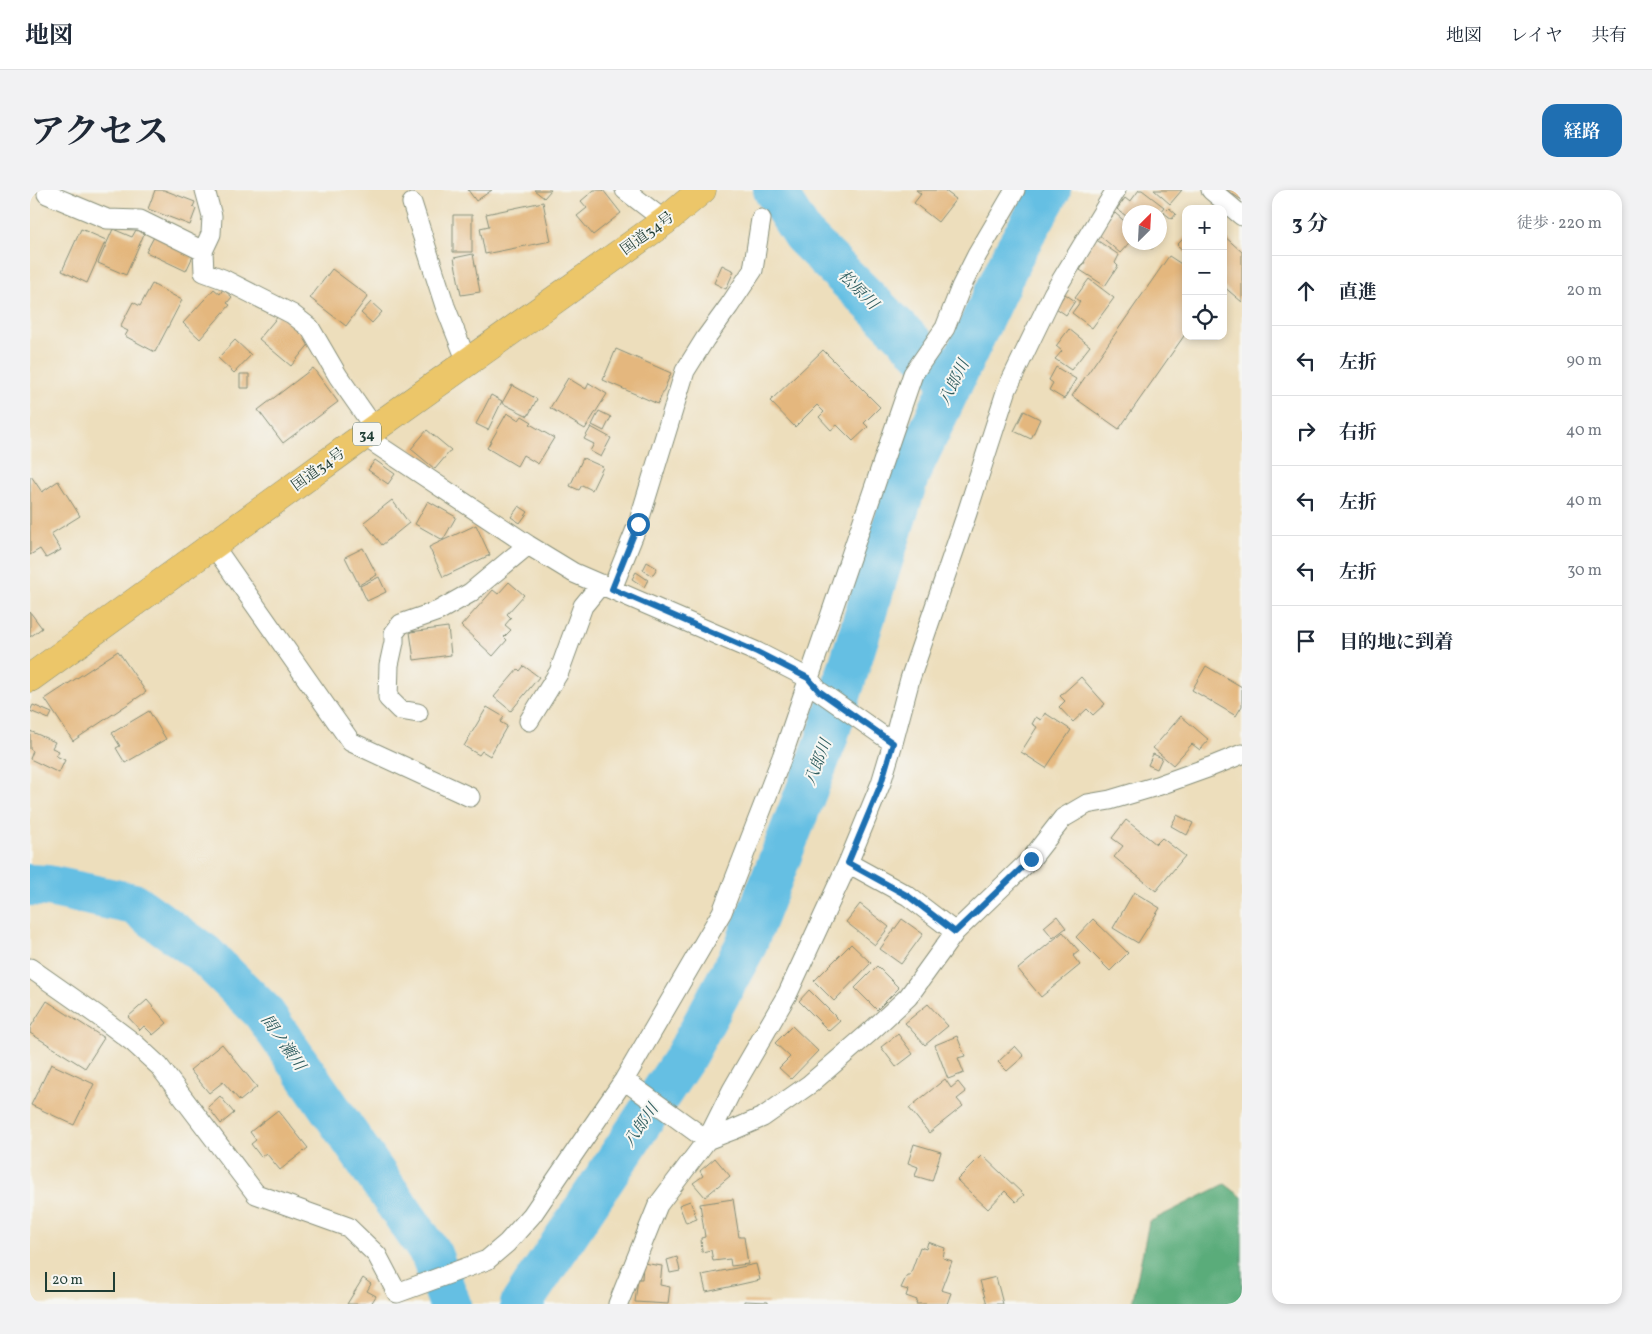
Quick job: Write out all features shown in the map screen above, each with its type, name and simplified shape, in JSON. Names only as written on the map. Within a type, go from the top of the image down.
[{"type":"highway","name":"国道34号","points":[[30,678],[369,432],[665,221],[702,190]]},
{"type":"street","points":[[206,190],[212,216],[211,234],[203,251],[204,272],[292,314],[310,328],[369,432],[528,545],[574,573],[757,652],[813,684],[888,740]]},
{"type":"street","points":[[625,190],[665,221]]},
{"type":"street","points":[[30,968],[105,1020],[159,1066],[256,1194],[348,1227],[377,1254],[400,1296],[457,1270],[487,1260],[526,1222],[624,1080],[722,912],[782,757],[813,684],[912,374],[945,328],[961,287],[977,255],[1015,190]]},
{"type":"street","points":[[618,1304],[658,1205],[732,1090],[788,993],[848,863],[881,784],[888,740],[1007,389],[1053,294],[1116,190]]},
{"type":"street","points":[[1211,190],[1242,216]]},
{"type":"street","points":[[47,194],[107,218],[140,220],[203,251]]},
{"type":"street","points":[[412,203],[446,306],[467,362]]},
{"type":"street","points":[[529,721],[559,672],[584,606],[607,587],[638,524],[684,371],[753,270],[761,219]]},
{"type":"street","points":[[213,545],[351,742],[470,797]]},
{"type":"street","points":[[418,713],[400,710],[388,698],[389,665],[394,633],[401,624],[438,611],[470,593],[528,545]]},
{"type":"street","points":[[624,1080],[702,1137],[734,1130],[763,1116],[810,1084],[908,997],[955,932],[1031,859],[1063,818],[1087,804],[1110,800],[1157,786],[1242,754]]},
{"type":"street","points":[[848,863],[908,896],[955,932]]},
{"type":"green space","points":[[1225,1184],[1242,1197],[1242,1304],[1132,1304],[1149,1222]]},
{"type":"building","points":[[155,190],[164,190],[195,202],[193,207],[196,209],[190,225],[148,209]]},
{"type":"building","points":[[468,190],[492,190],[476,201]]},
{"type":"building","points":[[534,190],[551,190],[544,198]]},
{"type":"building","points":[[594,190],[603,190],[621,213],[593,235],[577,216],[587,208],[581,201]]},
{"type":"building","points":[[916,190],[944,190],[956,199],[938,222],[914,203],[921,194]]},
{"type":"building","points":[[1139,190],[1142,190],[1161,205],[1122,205],[1122,213],[1117,209],[1125,198],[1130,202]]},
{"type":"building","points":[[1154,190],[1182,190],[1170,204]]},
{"type":"building","points":[[1226,190],[1242,190],[1242,200]]},
{"type":"building","points":[[543,202],[551,241],[485,254],[480,228],[489,226],[486,214]]},
{"type":"building","points":[[1169,208],[1176,214],[1172,219],[1167,215]]},
{"type":"building","points":[[1115,213],[1122,219],[1123,250],[1120,253],[1098,234]]},
{"type":"building","points":[[453,215],[472,215],[472,252],[453,252]]},
{"type":"building","points":[[81,229],[106,240],[87,283],[62,271]]},
{"type":"building","points":[[113,229],[132,237],[136,230],[144,234],[126,275],[98,263]]},
{"type":"building","points":[[155,235],[194,254],[186,271],[146,252]]},
{"type":"building","points":[[1095,239],[1119,255],[1115,263],[1118,266],[1105,286],[1080,270],[1085,262],[1082,260]]},
{"type":"building","points":[[1227,239],[1242,252],[1242,302],[1227,289]]},
{"type":"building","points":[[1182,240],[1182,249],[1177,245]]},
{"type":"building","points":[[473,254],[480,292],[461,295],[454,258]]},
{"type":"building","points":[[1169,256],[1182,264],[1182,339],[1119,429],[1072,396]]},
{"type":"building","points":[[722,265],[734,271],[726,289],[714,283]]},
{"type":"building","points":[[332,269],[368,296],[346,326],[310,298]]},
{"type":"building","points":[[1089,279],[1114,298],[1092,328],[1072,313],[1080,302],[1075,298]]},
{"type":"building","points":[[152,284],[182,300],[155,352],[125,336],[128,331],[120,327],[133,302],[140,306]]},
{"type":"building","points":[[214,289],[220,294],[223,289],[232,297],[227,303],[230,305],[200,339],[183,323]]},
{"type":"building","points":[[1065,294],[1075,301],[1066,315],[1056,308]]},
{"type":"building","points":[[371,302],[382,312],[372,323],[361,313]]},
{"type":"building","points":[[279,315],[311,342],[291,366],[259,339]]},
{"type":"building","points":[[1069,329],[1090,346],[1071,370],[1055,359],[1062,351],[1056,346]]},
{"type":"building","points":[[235,340],[251,355],[234,373],[218,358]]},
{"type":"building","points":[[616,349],[671,373],[658,404],[603,380]]},
{"type":"building","points":[[823,350],[880,407],[864,423],[868,427],[853,441],[837,425],[831,430],[819,417],[824,412],[817,405],[795,427],[770,401]]},
{"type":"building","points":[[1056,367],[1076,379],[1064,399],[1049,390],[1053,383],[1049,380]]},
{"type":"building","points":[[313,368],[338,402],[283,443],[258,410]]},
{"type":"building","points":[[240,374],[249,374],[249,388],[240,388]]},
{"type":"building","points":[[568,378],[586,389],[589,383],[607,394],[585,429],[550,408]]},
{"type":"building","points":[[512,385],[537,399],[528,416],[502,403]]},
{"type":"building","points":[[491,395],[502,401],[488,430],[476,424]]},
{"type":"building","points":[[599,411],[611,417],[604,431],[592,425]]},
{"type":"building","points":[[1024,411],[1040,419],[1031,439],[1014,431]]},
{"type":"building","points":[[507,413],[519,420],[522,416],[532,422],[530,424],[554,438],[538,464],[523,455],[517,466],[487,448]]},
{"type":"building","points":[[591,427],[611,438],[601,457],[590,451],[594,444],[584,439]]},
{"type":"building","points":[[427,430],[451,450],[435,469],[411,449]]},
{"type":"building","points":[[583,458],[603,467],[592,490],[582,485],[579,490],[570,486]]},
{"type":"building","points":[[375,460],[395,474],[388,484],[368,470]]},
{"type":"building","points":[[31,476],[42,492],[58,481],[80,516],[51,534],[61,550],[46,558],[40,549],[30,555]]},
{"type":"building","points":[[392,500],[409,523],[382,545],[364,522]]},
{"type":"building","points":[[428,501],[456,517],[443,540],[415,524]]},
{"type":"building","points":[[519,506],[528,512],[520,523],[511,517]]},
{"type":"building","points":[[476,525],[490,555],[443,577],[429,547]]},
{"type":"building","points":[[363,548],[377,575],[359,585],[345,557]]},
{"type":"building","points":[[647,562],[657,568],[652,576],[643,570]]},
{"type":"building","points":[[636,572],[648,580],[644,587],[632,579]]},
{"type":"building","points":[[379,577],[386,592],[367,601],[360,586]]},
{"type":"building","points":[[509,582],[524,595],[507,614],[511,618],[505,625],[511,630],[504,637],[507,640],[493,656],[461,626],[493,590],[498,594]]},
{"type":"building","points":[[30,612],[42,628],[30,637]]},
{"type":"building","points":[[448,627],[451,655],[414,660],[410,632]]},
{"type":"building","points":[[118,651],[146,692],[73,741],[45,699]]},
{"type":"building","points":[[524,666],[539,677],[511,711],[494,697],[518,669],[520,671]]},
{"type":"building","points":[[1206,666],[1242,687],[1242,706],[1236,716],[1192,690]]},
{"type":"building","points":[[1081,677],[1105,704],[1093,715],[1087,709],[1073,722],[1059,707],[1065,701],[1060,696]]},
{"type":"building","points":[[33,705],[52,713],[49,719],[30,711]]},
{"type":"building","points":[[487,707],[504,717],[500,722],[507,726],[490,756],[482,751],[479,755],[464,746]]},
{"type":"building","points":[[149,711],[166,739],[125,763],[116,748],[120,746],[112,733]]},
{"type":"building","points":[[1045,713],[1071,730],[1046,768],[1021,752],[1037,727],[1032,724],[1036,717],[1041,720]]},
{"type":"building","points":[[1181,716],[1209,740],[1200,750],[1192,744],[1173,765],[1153,748]]},
{"type":"building","points":[[30,731],[55,742],[52,748],[59,751],[56,756],[65,760],[59,773],[30,759],[33,751],[30,749]]},
{"type":"building","points":[[1153,754],[1162,758],[1157,769],[1148,765]]},
{"type":"building","points":[[1177,815],[1193,823],[1187,835],[1171,826]]},
{"type":"building","points":[[1126,820],[1156,844],[1162,838],[1185,856],[1156,891],[1114,857],[1123,846],[1112,838]]},
{"type":"building","points":[[1134,892],[1160,908],[1138,943],[1113,928]]},
{"type":"building","points":[[860,904],[889,927],[875,945],[846,922]]},
{"type":"building","points":[[1057,916],[1066,928],[1053,938],[1044,927]]},
{"type":"building","points":[[902,919],[923,934],[901,964],[880,949]]},
{"type":"building","points":[[1093,919],[1128,953],[1110,971],[1076,937]]},
{"type":"building","points":[[1063,932],[1079,951],[1073,956],[1080,965],[1041,997],[1018,969]]},
{"type":"building","points":[[851,944],[871,963],[834,1001],[814,981]]},
{"type":"building","points":[[877,966],[899,988],[877,1010],[855,988]]},
{"type":"building","points":[[809,990],[840,1021],[829,1031],[799,1001]]},
{"type":"building","points":[[147,1000],[167,1023],[153,1035],[144,1026],[140,1030],[128,1017]]},
{"type":"building","points":[[47,1001],[104,1038],[85,1068],[30,1033],[30,1028]]},
{"type":"building","points":[[928,1004],[948,1026],[925,1045],[905,1023]]},
{"type":"building","points":[[792,1026],[818,1051],[791,1079],[779,1068],[790,1057],[775,1043]]},
{"type":"building","points":[[898,1034],[913,1054],[896,1067],[881,1047]]},
{"type":"building","points":[[957,1036],[965,1056],[958,1058],[964,1073],[948,1079],[935,1045]]},
{"type":"building","points":[[222,1044],[257,1087],[240,1101],[223,1082],[209,1093],[190,1070]]},
{"type":"building","points":[[1015,1046],[1024,1056],[1007,1071],[998,1062]]},
{"type":"building","points":[[51,1064],[94,1084],[74,1125],[31,1105]]},
{"type":"building","points":[[945,1079],[951,1088],[958,1082],[966,1092],[957,1099],[963,1106],[929,1133],[909,1108]]},
{"type":"building","points":[[220,1096],[234,1113],[221,1124],[208,1107]]},
{"type":"building","points":[[278,1110],[308,1148],[280,1170],[266,1153],[261,1157],[251,1144],[256,1140],[250,1132]]},
{"type":"building","points":[[914,1144],[941,1152],[932,1181],[915,1176],[918,1167],[908,1163]]},
{"type":"building","points":[[982,1155],[1024,1195],[1016,1202],[1005,1191],[988,1209],[957,1180]]},
{"type":"building","points":[[715,1158],[730,1176],[705,1197],[693,1183],[703,1176],[700,1171]]},
{"type":"building","points":[[733,1199],[739,1237],[744,1237],[748,1264],[731,1266],[730,1259],[713,1261],[711,1250],[702,1252],[701,1238],[705,1237],[700,1204]]},
{"type":"building","points":[[690,1201],[697,1219],[686,1223],[679,1205]]},
{"type":"building","points":[[928,1242],[945,1248],[943,1258],[952,1261],[941,1290],[951,1293],[947,1304],[916,1304],[917,1300],[906,1296],[908,1290],[901,1288],[907,1275],[910,1275],[920,1247],[926,1249]]},
{"type":"building","points":[[677,1257],[680,1271],[670,1273],[667,1260]]},
{"type":"building","points":[[643,1263],[662,1266],[660,1285],[670,1287],[668,1304],[635,1302],[638,1279],[642,1279]]},
{"type":"building","points":[[756,1264],[760,1280],[706,1292],[702,1275]]},
{"type":"building","points":[[996,1277],[1003,1304],[987,1304],[980,1281]]},
{"type":"building","points":[[363,1278],[371,1284],[367,1291],[376,1296],[371,1304],[347,1304]]},
{"type":"building","points":[[744,1301],[768,1302],[768,1304],[744,1304]]},
{"type":"waterway","name":"松原川","points":[[774,190],[803,235],[952,382]]},
{"type":"waterway","name":"八郎川","points":[[521,1304],[685,1057],[745,947],[826,741],[909,474],[1015,251],[1050,190]]},
{"type":"waterway","name":"間ノ瀬川","points":[[30,885],[48,886],[134,904],[204,954],[263,1012],[431,1254],[450,1304]]},
{"type":"route","points":[[638,524],[612,589],[757,652],[808,678],[819,691],[893,743],[881,784],[848,863],[908,896],[955,932],[1031,859]]}]
